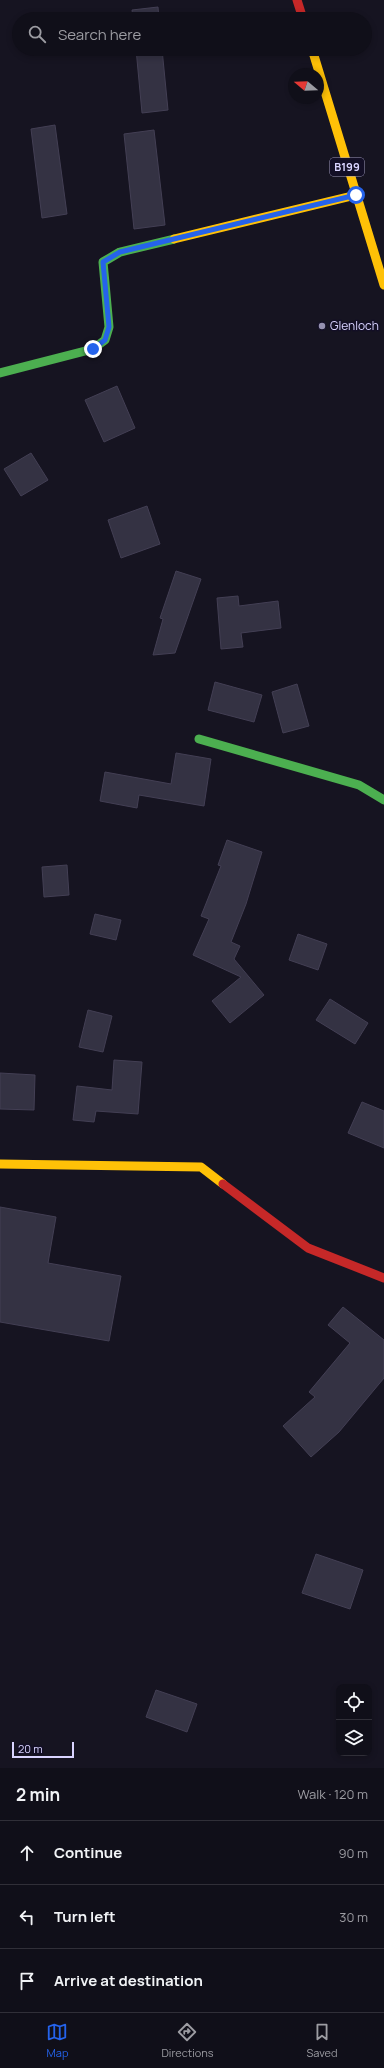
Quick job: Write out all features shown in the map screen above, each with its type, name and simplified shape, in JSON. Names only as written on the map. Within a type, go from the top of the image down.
[{"type":"street","points":[[297,0],[301,12]]},
{"type":"street","name":"B199","points":[[314,56],[384,285]]},
{"type":"street","points":[[0,374],[93,349],[105,340],[109,327],[103,262],[120,252],[356,195]]},
{"type":"street","points":[[199,740],[359,785],[384,800]]},
{"type":"street","points":[[0,1164],[201,1166],[308,1248],[384,1278]]},
{"type":"building","points":[[158,7],[158,12],[132,12],[132,10]]},
{"type":"building","points":[[137,56],[163,56],[168,110],[142,113]]},
{"type":"building","points":[[55,125],[67,214],[42,218],[31,129]]},
{"type":"building","points":[[154,130],[165,225],[134,229],[124,134]]},
{"type":"building","points":[[117,386],[135,428],[104,442],[85,400]]},
{"type":"building","points":[[31,453],[48,480],[21,496],[4,469]]},
{"type":"building","points":[[147,506],[160,544],[121,558],[108,520]]},
{"type":"building","points":[[176,571],[201,579],[175,653],[153,655],[163,619],[160,618]]},
{"type":"building","points":[[238,596],[239,606],[278,601],[281,628],[241,633],[243,647],[221,649],[217,598]]},
{"type":"building","points":[[215,682],[262,695],[254,722],[208,710]]},
{"type":"building","points":[[297,684],[309,726],[283,733],[272,692]]},
{"type":"building","points":[[176,753],[211,759],[204,806],[139,795],[137,808],[100,801],[105,772],[171,784]]},
{"type":"building","points":[[227,840],[262,852],[246,904],[231,942],[240,946],[234,959],[264,995],[230,1023],[212,1001],[241,977],[193,955],[209,919],[201,916],[221,866],[218,865]]},
{"type":"building","points":[[67,865],[69,895],[44,897],[42,867]]},
{"type":"building","points":[[95,914],[121,920],[116,940],[90,934]]},
{"type":"building","points":[[298,934],[327,944],[318,970],[289,960]]},
{"type":"building","points":[[330,999],[368,1023],[355,1044],[316,1020]]},
{"type":"building","points":[[88,1010],[112,1016],[103,1052],[79,1047]]},
{"type":"building","points":[[114,1060],[142,1062],[138,1114],[96,1111],[94,1122],[73,1120],[77,1086],[112,1090]]},
{"type":"building","points":[[0,1073],[35,1075],[34,1110],[0,1109]]},
{"type":"building","points":[[362,1102],[384,1111],[384,1148],[348,1133]]},
{"type":"building","points":[[0,1207],[56,1217],[48,1263],[121,1276],[109,1341],[0,1322]]},
{"type":"building","points":[[343,1307],[384,1340],[384,1378],[339,1432],[311,1457],[283,1426],[315,1397],[309,1392],[350,1343],[328,1325]]},
{"type":"building","points":[[316,1554],[363,1570],[350,1609],[302,1593]]},
{"type":"building","points":[[156,1690],[197,1704],[187,1732],[146,1717]]},
{"type":"traffic: fast","points":[[0,373],[93,349],[105,340],[109,327],[103,262],[120,252],[174,239]]},
{"type":"traffic: fast","points":[[199,739],[359,785],[384,800]]},
{"type":"traffic: slow","points":[[314,56],[384,285]]},
{"type":"traffic: slow","points":[[174,239],[356,195]]},
{"type":"traffic: slow","points":[[0,1164],[201,1167],[223,1184]]},
{"type":"traffic: jam","points":[[297,0],[301,12]]},
{"type":"traffic: jam","points":[[223,1184],[308,1248],[384,1278]]},
{"type":"place","name":"Glenloch","points":[[322,326]]},
{"type":"route","points":[[93,349],[105,340],[109,327],[103,262],[120,252],[356,195]]}]
